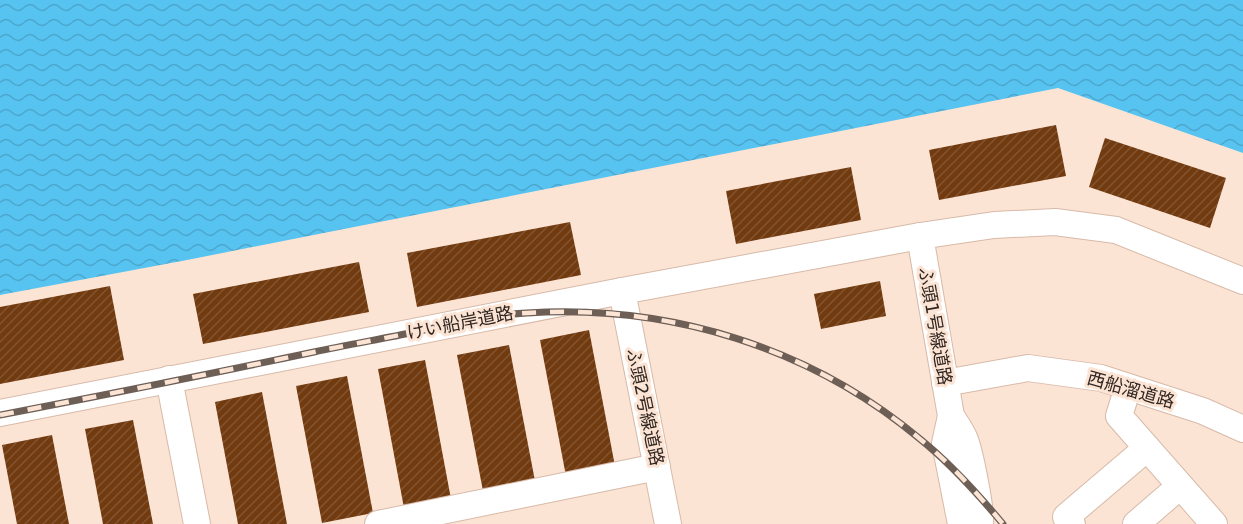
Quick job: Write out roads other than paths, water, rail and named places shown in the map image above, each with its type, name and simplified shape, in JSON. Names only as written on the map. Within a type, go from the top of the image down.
[{"type":"lane","name":"けい船岸道路","points":[[0,413],[621,291],[920,236],[994,225],[1055,222],[1116,230],[1243,281]]},
{"type":"lane","name":"ふ頭1号線道路","points":[[920,236],[951,416],[965,441],[980,524]]},
{"type":"lane","name":"ふ頭2号線道路","points":[[621,291],[668,524]]},
{"type":"lane","name":"西船溜道路","points":[[945,383],[1028,368],[1101,378],[1203,411],[1243,429]]},
{"type":"lane","points":[[169,379],[197,524]]},
{"type":"lane","points":[[1128,387],[1119,416],[1214,524]]},
{"type":"lane","name":"ふ頭1号線道路","points":[[951,416],[945,443],[961,524]]},
{"type":"lane","points":[[1072,524],[1066,517],[1147,448]]},
{"type":"lane","points":[[378,524],[657,467]]},
{"type":"lane","points":[[1136,524],[1180,486]]},
{"type":"water","points":[[0,0],[1243,0],[1243,153],[1058,88],[0,295]]},
{"type":"railway","points":[[0,415],[485,318],[527,313],[580,312],[633,316],[685,325],[736,338],[785,356],[832,379],[877,407],[920,439],[964,480],[1003,524]]}]
